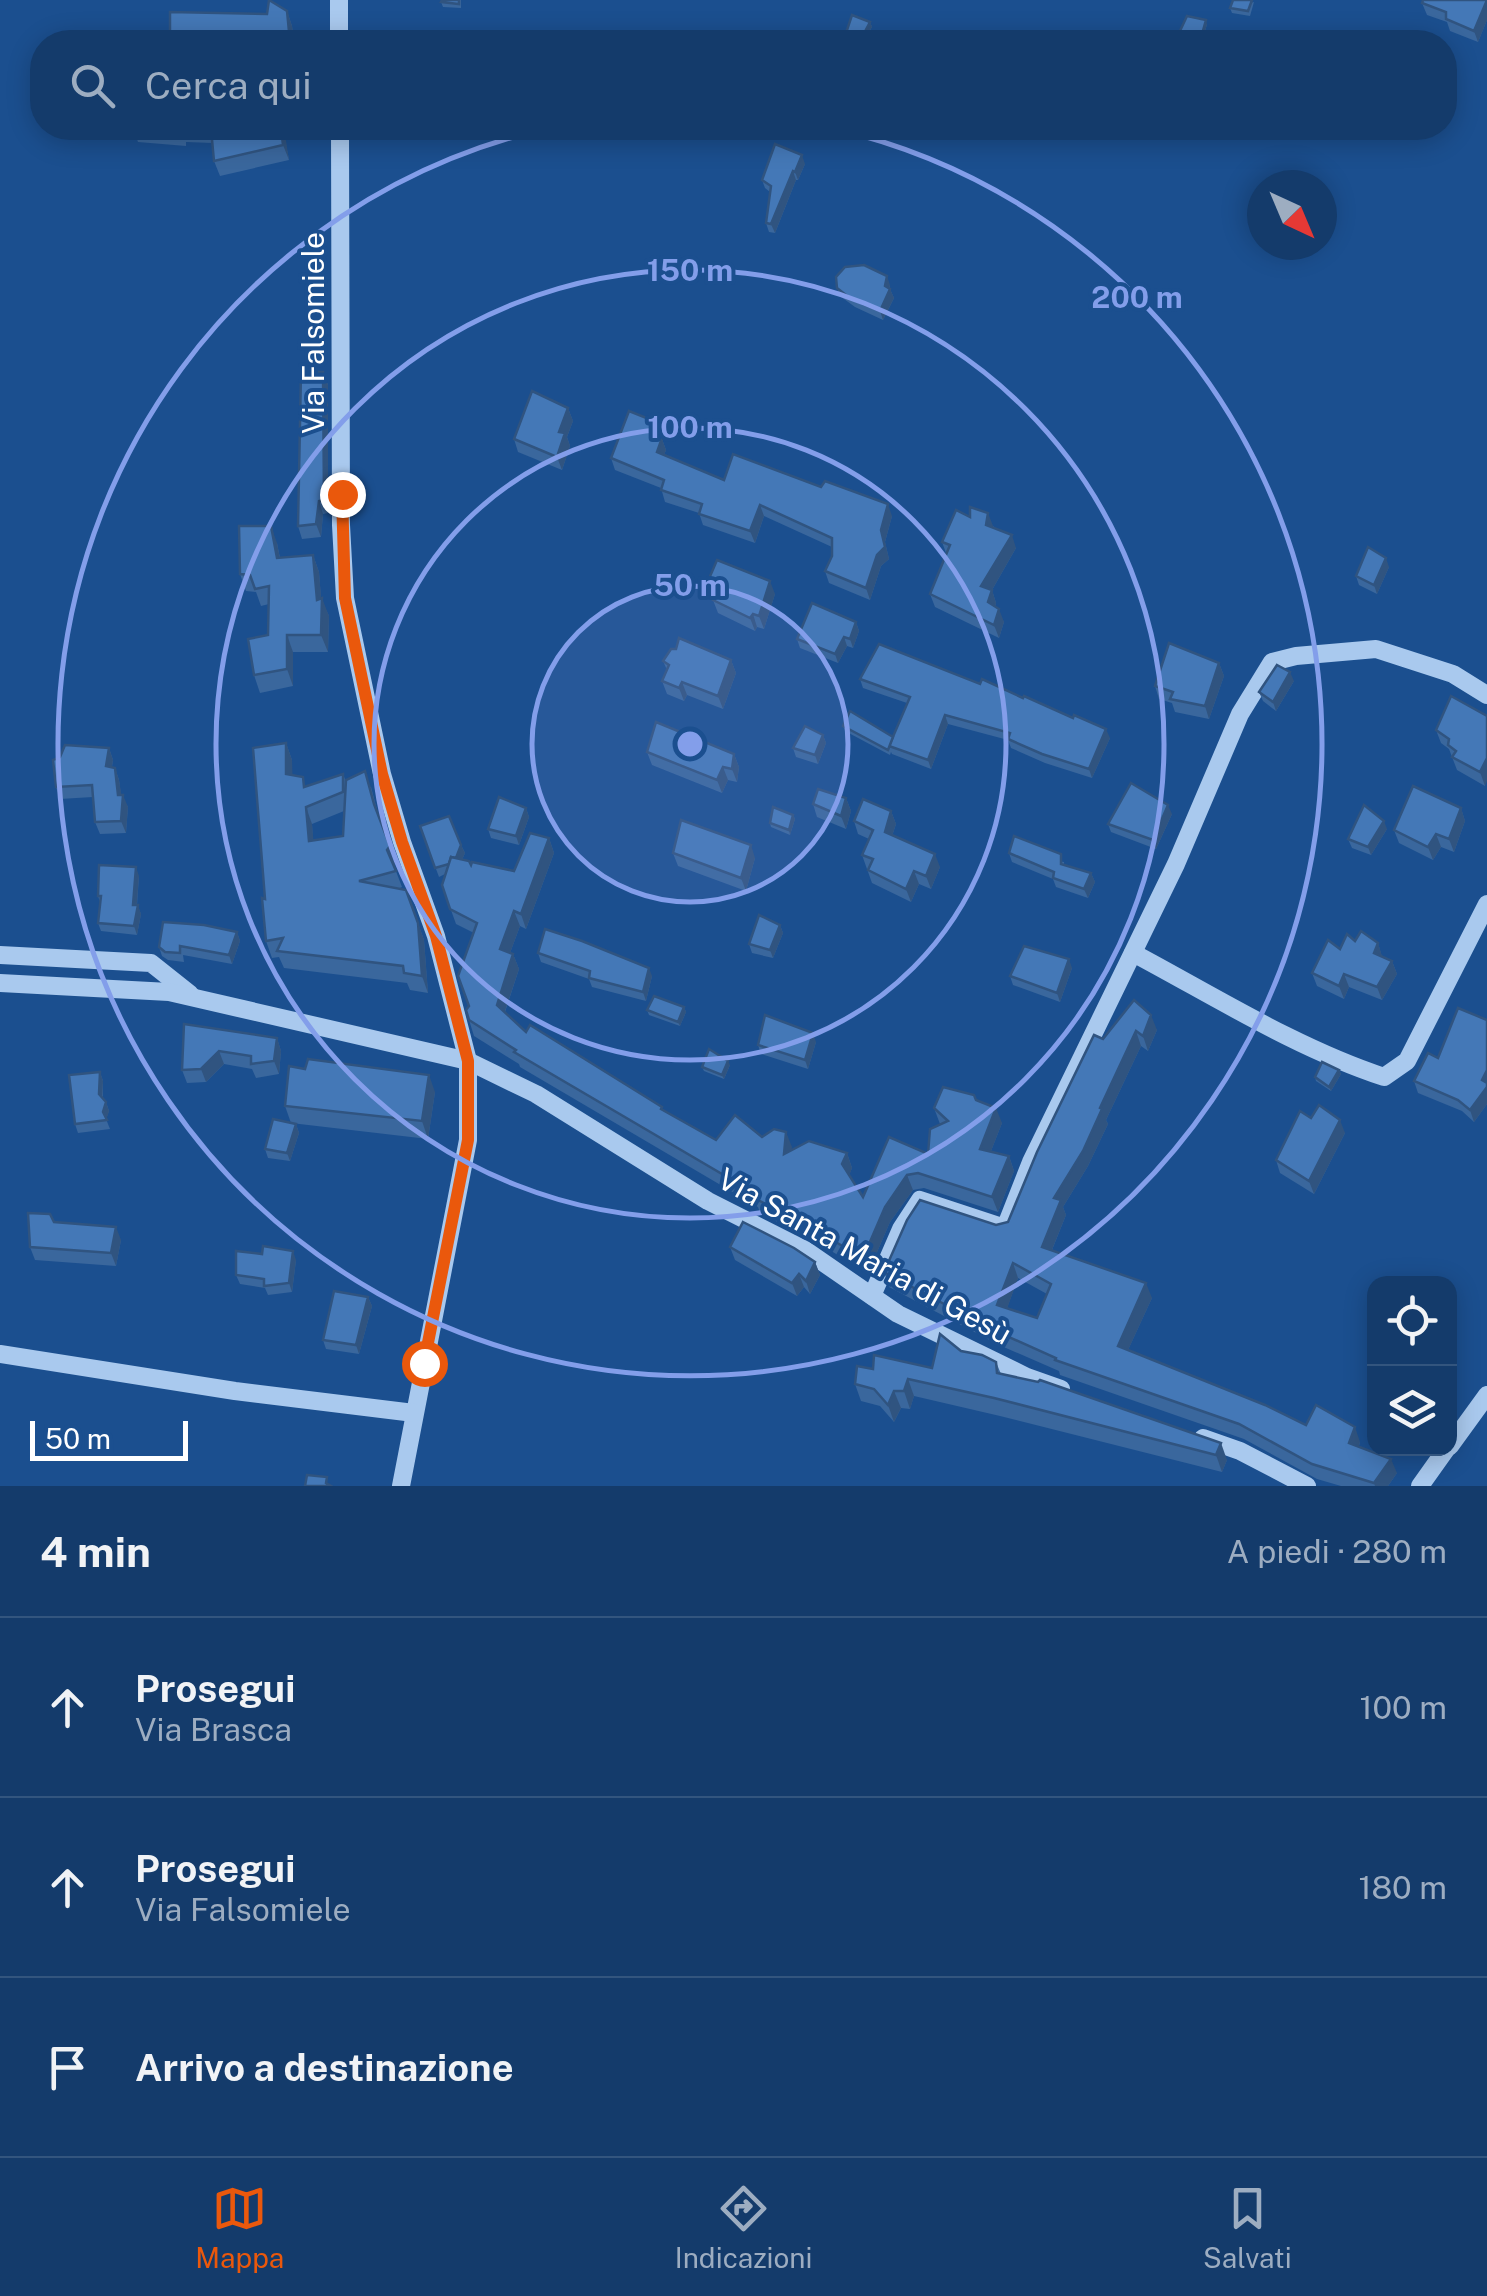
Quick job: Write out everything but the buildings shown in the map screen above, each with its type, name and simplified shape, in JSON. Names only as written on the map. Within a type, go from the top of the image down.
[{"type":"street","points":[[340,0],[340,30]]},
{"type":"street","name":"Via Falsomiele","points":[[340,140],[345,598],[382,774],[436,936],[468,1061],[468,1140],[401,1486]]},
{"type":"street","points":[[872,1296],[901,1230],[920,1200],[1005,1228],[1031,1162],[1176,864],[1240,714],[1272,662],[1376,649],[1452,674],[1487,695]]},
{"type":"street","points":[[1132,953],[1280,1032],[1384,1077],[1407,1061],[1487,904]]},
{"type":"street","points":[[0,955],[152,963],[195,998]]},
{"type":"street","name":"Via Santa Maria di Gesù","points":[[0,983],[168,992],[468,1061],[536,1094],[708,1201],[804,1250],[898,1314],[1010,1369],[1077,1394]]},
{"type":"street","points":[[0,1354],[235,1391],[414,1413]]},
{"type":"street","points":[[1457,1435],[1487,1395]]},
{"type":"street","points":[[1185,1432],[1240,1451],[1307,1486]]},
{"type":"street","points":[[1420,1486],[1442,1456]]},
{"type":"route","points":[[342,494],[345,598],[382,774],[436,936],[468,1061],[468,1140],[424,1363]]}]
